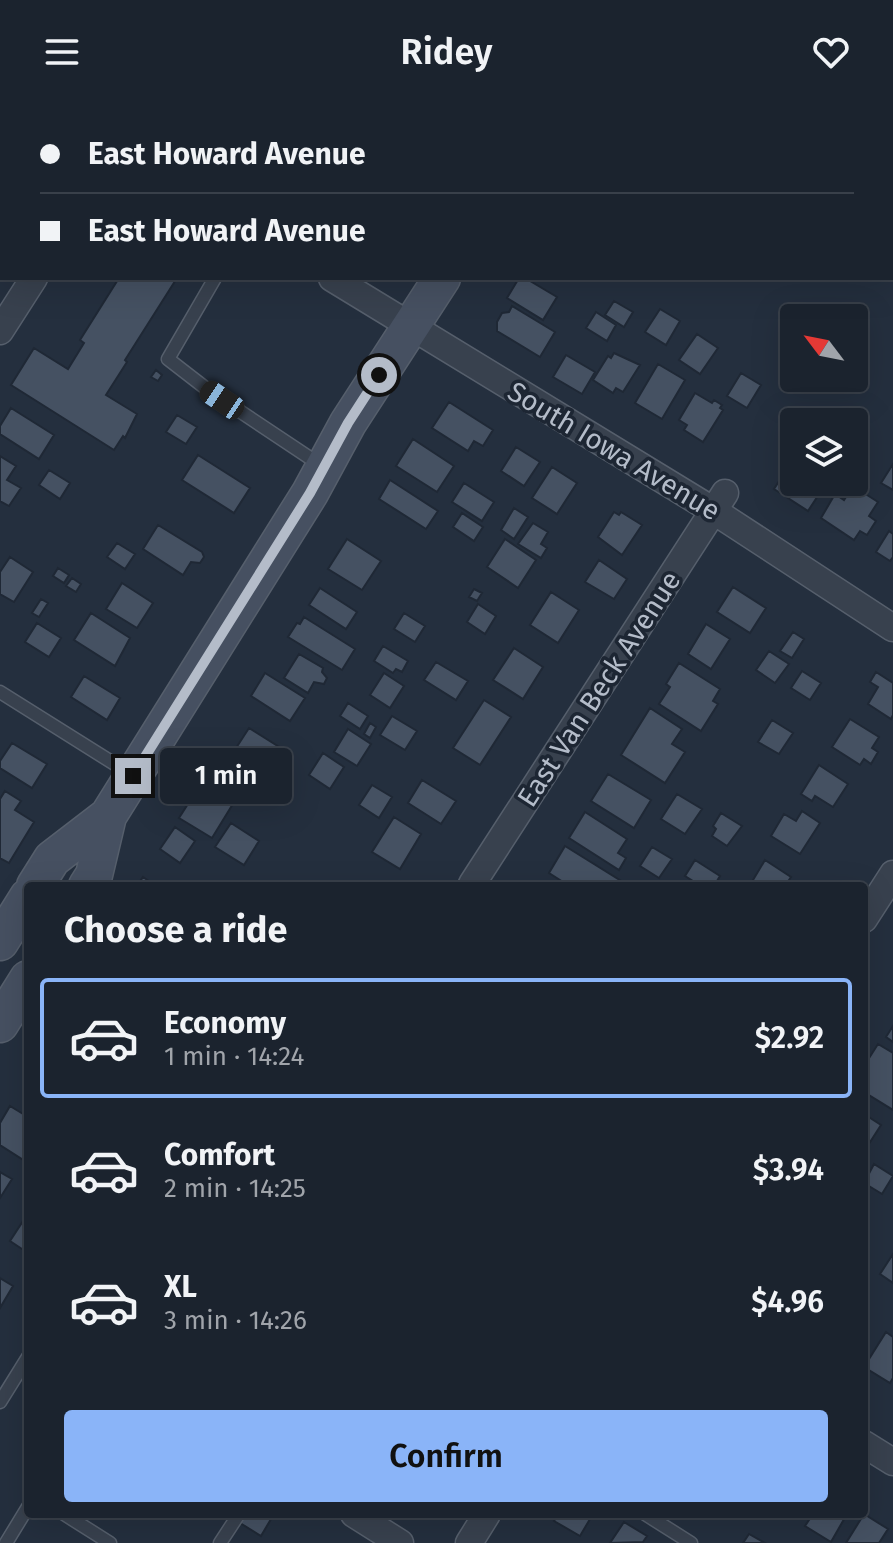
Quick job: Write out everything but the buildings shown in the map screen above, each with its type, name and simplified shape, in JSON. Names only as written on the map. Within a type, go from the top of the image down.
[{"type":"main road","points":[[90,882],[94,875],[108,816],[324,468],[348,423],[441,280]]},
{"type":"main road","points":[[35,882],[52,859],[108,816]]},
{"type":"main road","points":[[0,942],[22,899]]},
{"type":"main road","points":[[0,1024],[24,985]]},
{"type":"street","points":[[0,331],[33,280]]},
{"type":"street","name":"South Iowa Avenue","points":[[335,280],[410,327],[719,502],[893,628]]},
{"type":"street","name":"East Van Beck Avenue","points":[[473,882],[719,502]]},
{"type":"street","points":[[868,913],[893,874]]},
{"type":"street","points":[[868,1446],[893,1462]]},
{"type":"street","points":[[360,1518],[400,1543]]},
{"type":"street","points":[[469,1543],[485,1518]]},
{"type":"lane","points":[[214,280],[168,359],[208,390],[324,468]]},
{"type":"lane","points":[[0,692],[133,776]]},
{"type":"lane","points":[[0,1402],[24,1363]]},
{"type":"lane","points":[[6,1543],[24,1514]]},
{"type":"lane","points":[[70,1518],[110,1543]]},
{"type":"lane","points":[[220,1543],[236,1518]]},
{"type":"lane","points":[[651,1518],[691,1543]]},
{"type":"route","points":[[133,776],[310,493],[348,423],[379,375]]}]
